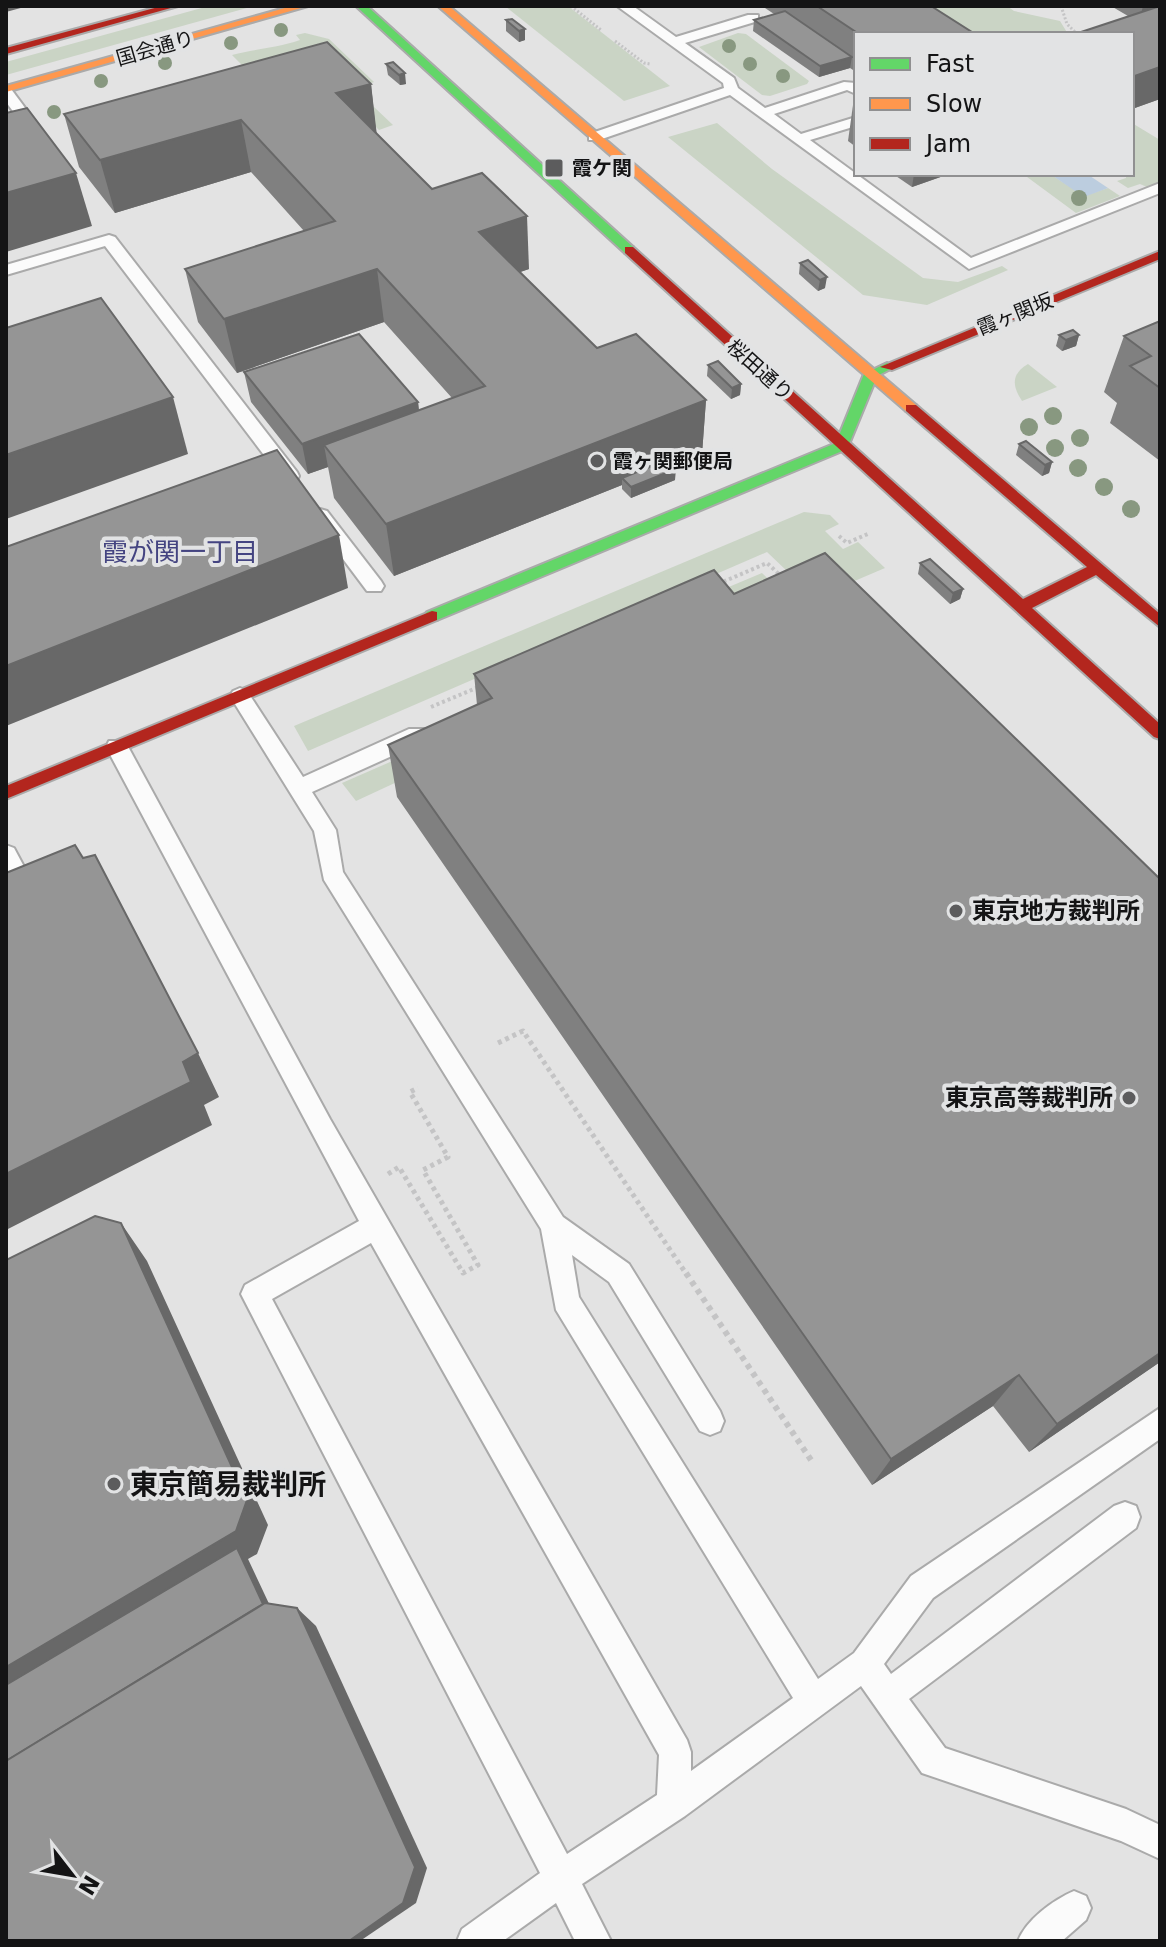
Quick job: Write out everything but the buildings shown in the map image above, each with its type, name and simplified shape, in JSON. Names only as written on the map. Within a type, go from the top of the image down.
[{"type":"main road","name":"国会通り","points":[[6,51],[173,6]]},
{"type":"main road","name":"国会通り","points":[[6,91],[303,6]]},
{"type":"main road","name":"桜田通り","points":[[361,6],[528,159],[671,280],[842,446],[1160,733]]},
{"type":"main road","points":[[443,6],[594,137],[726,258],[871,374],[1160,622]]},
{"type":"main road","points":[[528,159],[594,137]]},
{"type":"main road","name":"霞ヶ関坂","points":[[871,374],[1160,255]]},
{"type":"main road","points":[[6,793],[842,446],[871,374]]},
{"type":"main road","points":[[1020,607],[1098,568]]},
{"type":"lane","points":[[624,6],[729,81],[732,90],[969,264],[1160,188]]},
{"type":"lane","points":[[674,42],[753,18]]},
{"type":"lane","points":[[763,113],[849,85],[854,89]]},
{"type":"lane","points":[[594,137],[732,90]]},
{"type":"lane","points":[[6,91],[47,146]]},
{"type":"lane","points":[[799,139],[854,122]]},
{"type":"lane","points":[[6,270],[109,240],[374,586]]},
{"type":"lane","points":[[240,696],[325,830],[332,874],[554,1226],[619,1273],[710,1421]]},
{"type":"lane","points":[[298,789],[433,717]]},
{"type":"lane","points":[[117,747],[187,886],[375,1226],[675,1752],[673,1804]]},
{"type":"lane","points":[[6,854],[38,916]]},
{"type":"lane","points":[[375,1226],[255,1294],[594,1941]]},
{"type":"lane","points":[[554,1226],[566,1301],[814,1702]]},
{"type":"lane","points":[[474,1941],[561,1878],[673,1804],[865,1664],[922,1587],[1160,1422]]},
{"type":"lane","points":[[887,1696],[1125,1517]]},
{"type":"lane","points":[[865,1664],[934,1761],[1126,1826],[1160,1842]]},
{"type":"lane","points":[[1035,1941],[1074,1908]]},
{"type":"path","points":[[1061,6],[1067,24],[1075,32]]},
{"type":"path","points":[[839,536],[847,543],[870,533]]},
{"type":"path","points":[[709,588],[767,563],[787,582]]},
{"type":"path","points":[[433,717],[489,682]]},
{"type":"path","points":[[498,1043],[523,1031],[811,1460]]},
{"type":"path","points":[[387,1175],[399,1167],[463,1273],[478,1265],[423,1170],[448,1157],[410,1092],[418,1088]]},
{"type":"green space","points":[[209,6],[254,6],[6,75],[6,62]]},
{"type":"green space","points":[[505,6],[568,6],[670,86],[624,101]]},
{"type":"green space","points":[[904,6],[1007,6],[1014,11],[1060,21],[1067,32],[943,32]]},
{"type":"green space","points":[[305,33],[329,39],[374,82],[355,89],[393,125],[379,130],[336,88],[244,67],[232,55],[291,43],[300,40],[296,35]]},
{"type":"green space","points":[[738,33],[746,34],[809,81],[807,84],[770,96],[762,95],[699,47]]},
{"type":"green space","points":[[717,123],[772,169],[923,278],[958,282],[1002,266],[1008,270],[927,305],[863,295],[668,137]]},
{"type":"green space","points":[[1134,124],[1160,140],[1160,182],[1147,187],[1140,184],[1128,188],[1117,181],[1134,176]]},
{"type":"green space","points":[[1026,176],[1053,176],[1084,196],[1108,188],[1120,196],[1076,213]]},
{"type":"green space","points":[[1028,364],[1057,387],[1022,401],[1015,381],[1018,372]]},
{"type":"green space","points":[[804,512],[830,515],[839,524],[825,531],[843,549],[858,542],[885,568],[763,620],[693,602],[762,573],[792,602],[810,593],[767,552],[308,751],[294,726]]},
{"type":"green space","points":[[429,745],[440,762],[356,801],[342,783]]},
{"type":"water","points":[[1053,176],[1090,176],[1108,188],[1084,197]]},
{"type":"traffic: fast","points":[[361,6],[629,250]]},
{"type":"traffic: fast","points":[[432,616],[842,446],[871,374],[887,367]]},
{"type":"traffic: slow","points":[[6,89],[303,6]]},
{"type":"traffic: slow","points":[[443,6],[911,408]]},
{"type":"traffic: jam","points":[[6,51],[173,6]]},
{"type":"traffic: jam","points":[[629,250],[1160,733]]},
{"type":"traffic: jam","points":[[887,367],[1160,255]]},
{"type":"traffic: jam","points":[[911,408],[1160,622]]},
{"type":"traffic: jam","points":[[1020,607],[1098,568]]},
{"type":"traffic: jam","points":[[6,793],[432,616]]},
{"type":"place","name":"霞ケ関","points":[[554,168]]},
{"type":"place","name":"霞ヶ関郵便局","points":[[597,461]]},
{"type":"place","name":"東京地方裁判所","points":[[956,911]]},
{"type":"place","name":"東京高等裁判所","points":[[1129,1098]]},
{"type":"place","name":"東京簡易裁判所","points":[[114,1484]]},
{"type":"district","name":"霞が関一丁目","points":[[180,552]]}]
